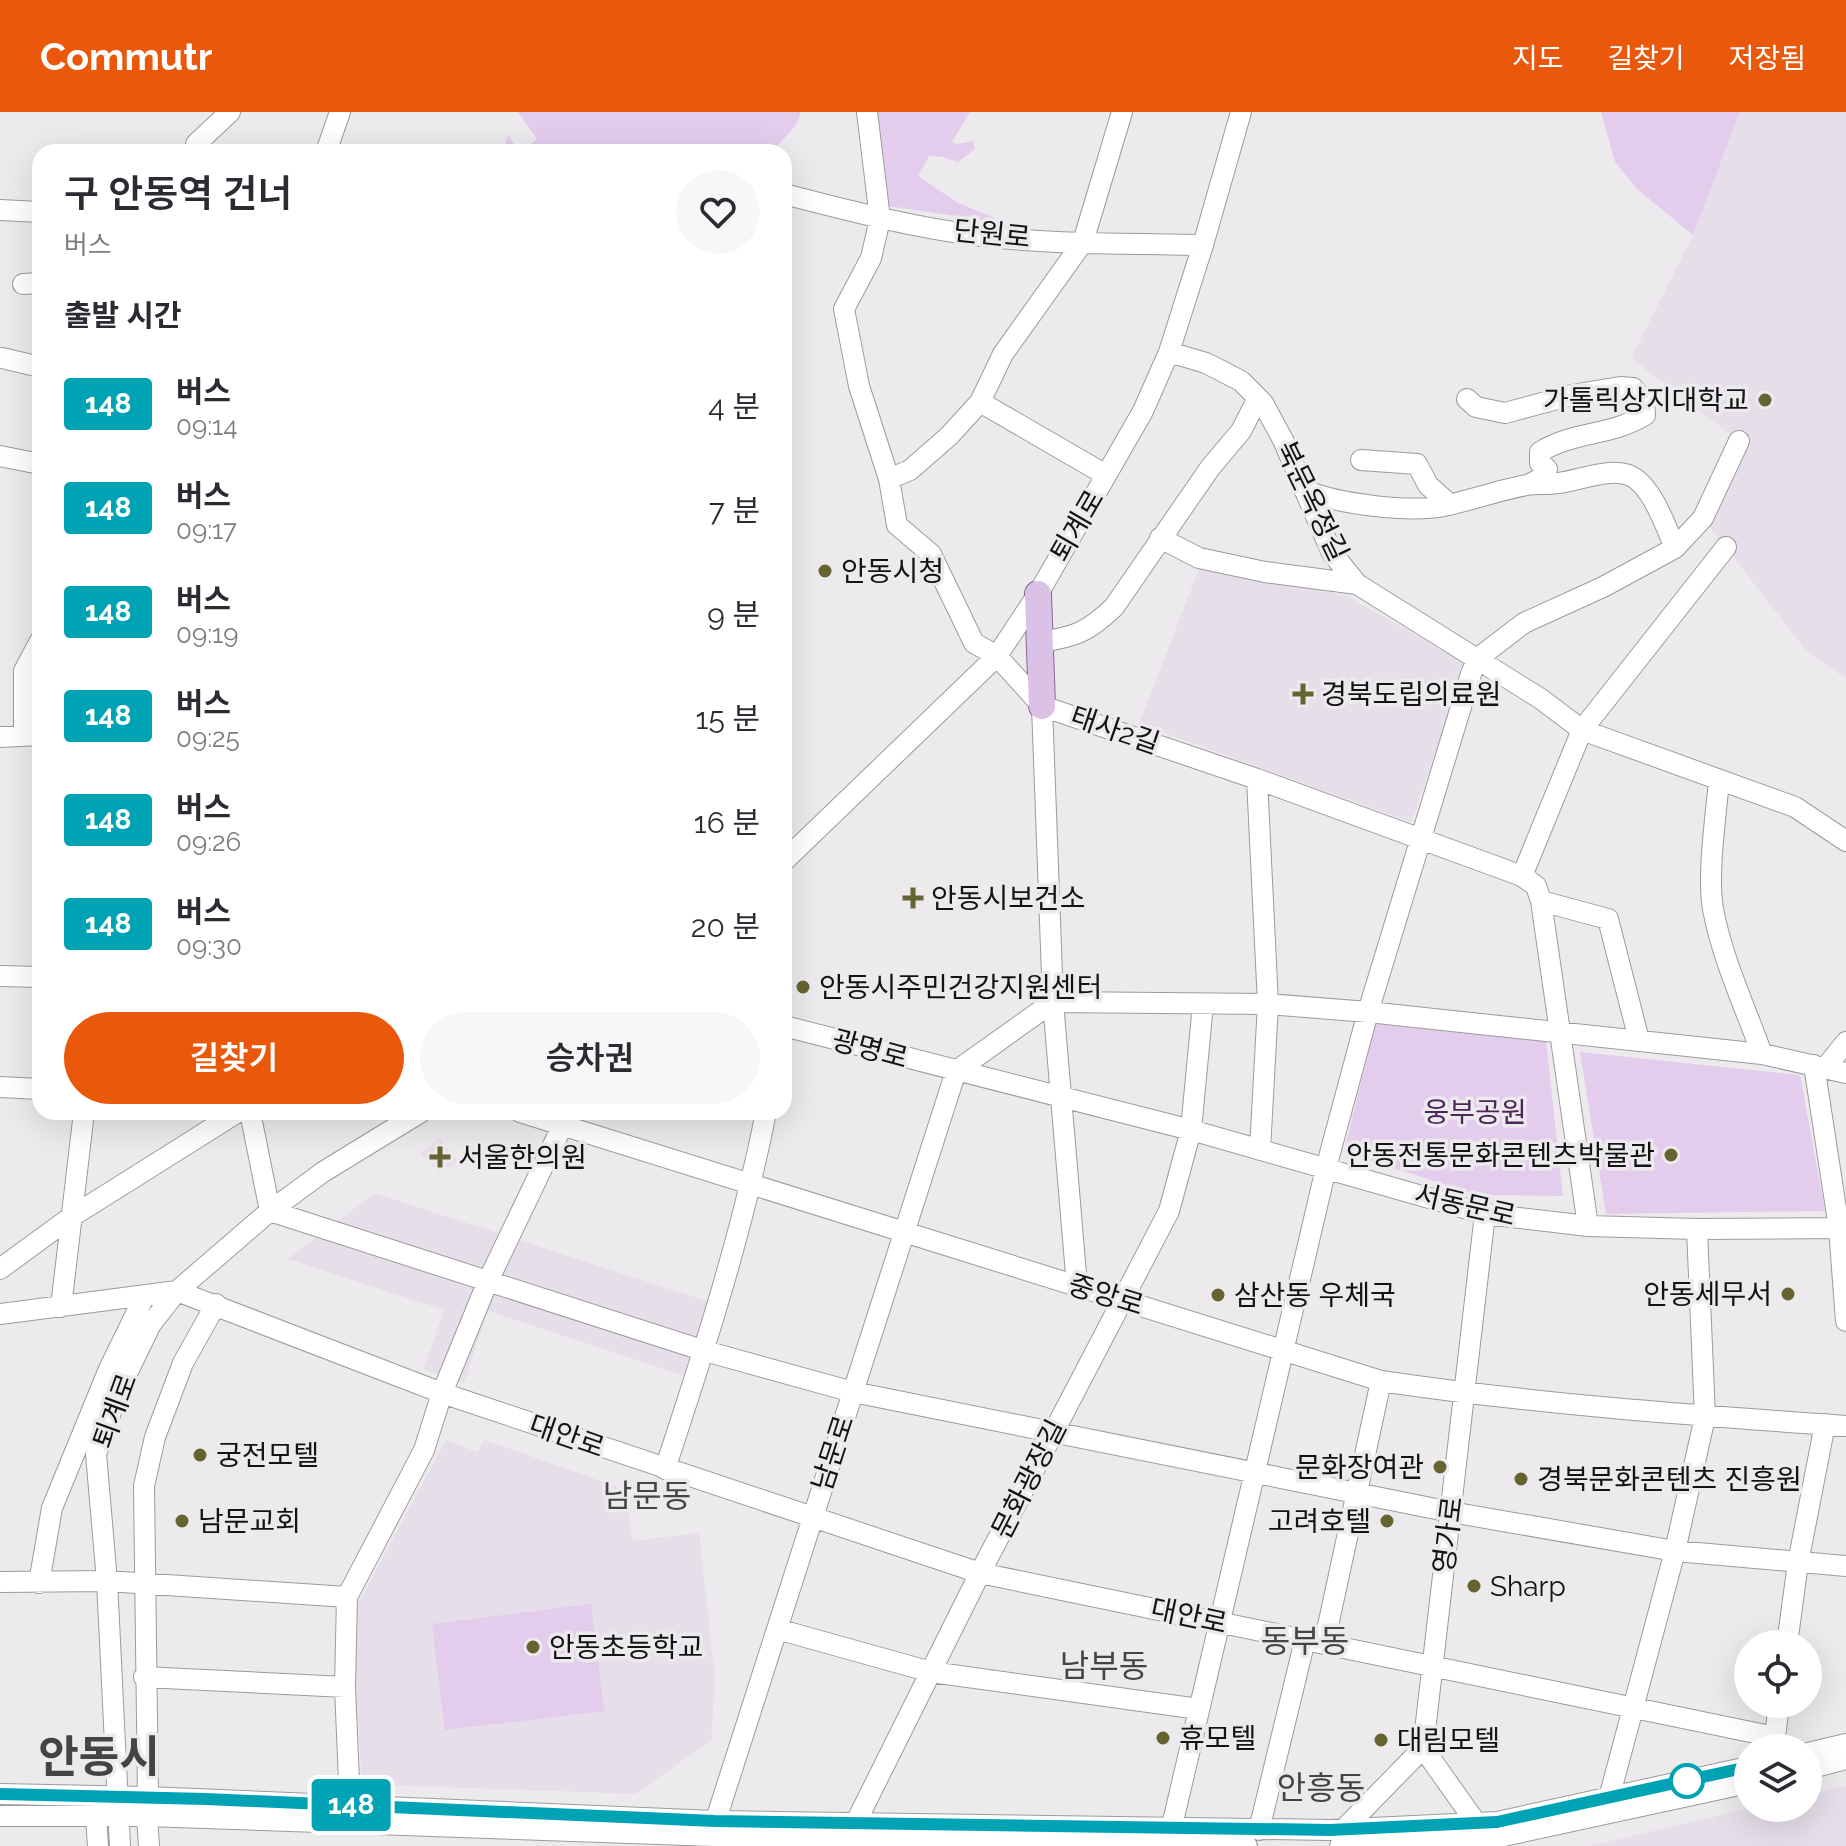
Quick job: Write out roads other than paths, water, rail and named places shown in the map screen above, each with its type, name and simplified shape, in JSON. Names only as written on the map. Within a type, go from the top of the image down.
[{"type":"main road","points":[[1038,594],[1042,706]]},
{"type":"street","points":[[196,144],[230,112]]},
{"type":"street","points":[[329,144],[340,112]]},
{"type":"street","points":[[867,112],[880,219],[871,258],[844,309],[859,386],[889,479],[897,525],[931,554],[974,643],[997,656],[1042,706]]},
{"type":"street","points":[[889,479],[910,470],[949,436],[980,402],[1003,354],[1083,242],[1122,112]]},
{"type":"street","name":"퇴계로","points":[[792,853],[997,656],[1038,594],[1143,411],[1169,352],[1241,112]]},
{"type":"street","name":"단원로","points":[[792,196],[880,219],[983,236],[1203,245]]},
{"type":"street","points":[[0,210],[32,212]]},
{"type":"street","name":"북문옥정길","points":[[1169,352],[1206,363],[1230,375],[1258,398],[1283,440],[1332,553],[1357,584],[1541,699],[1582,730],[1795,807],[1846,841]]},
{"type":"street","points":[[2,358],[32,365]]},
{"type":"street","points":[[1467,399],[1476,407],[1505,413],[1572,395],[1620,387],[1633,388],[1644,401],[1645,415],[1625,427],[1556,442],[1540,452],[1540,463],[1547,469],[1543,477],[1530,484]]},
{"type":"street","points":[[1040,642],[1068,638],[1095,626],[1114,607],[1210,468],[1241,431],[1258,398]]},
{"type":"street","points":[[980,402],[1106,475]]},
{"type":"street","points":[[1171,1830],[1326,1168],[1368,1012],[1477,659],[1524,623],[1603,587],[1675,548],[1703,518],[1739,441]]},
{"type":"street","points":[[0,456],[32,462]]},
{"type":"street","points":[[1361,460],[1417,464],[1428,485],[1449,504]]},
{"type":"street","points":[[1304,490],[1324,498],[1359,504],[1417,507],[1449,504],[1530,484],[1624,473],[1639,481],[1651,497],[1675,548]]},
{"type":"street","points":[[1160,538],[1199,558],[1265,572],[1357,584]]},
{"type":"street","points":[[1588,1226],[1541,901],[1536,886],[1522,876],[1582,730],[1726,547]]},
{"type":"street","points":[[0,737],[32,735],[24,671],[32,656]]},
{"type":"street","name":"태사2길","points":[[1077,1286],[1053,1002],[1042,706],[1257,779],[1522,876]]},
{"type":"street","points":[[1257,779],[1268,1004],[1260,1150]]},
{"type":"street","points":[[1719,780],[1713,843],[1713,907],[1725,951],[1762,1054]]},
{"type":"street","points":[[1541,901],[1608,919],[1639,1040]]},
{"type":"street","points":[[0,976],[32,977]]},
{"type":"street","points":[[956,1071],[1053,1002],[1268,1004],[1368,1012],[1762,1054],[1829,1068]]},
{"type":"street","name":"문화광장길","points":[[855,1824],[980,1573],[1169,1211],[1191,1130],[1203,1004]]},
{"type":"street","name":"광명로","points":[[792,1028],[956,1071]]},
{"type":"street","points":[[1846,1042],[1829,1068],[1844,1227],[1846,1321]]},
{"type":"street","name":"서동문로","points":[[956,1071],[1191,1130],[1485,1214],[1588,1226],[1697,1229],[1844,1227]]},
{"type":"street","name":"남문로","points":[[708,1834],[956,1071]]},
{"type":"street","points":[[0,1087],[32,1089]]},
{"type":"street","points":[[61,1307],[83,1120]]},
{"type":"street","points":[[0,1269],[71,1217],[225,1120]]},
{"type":"street","points":[[252,1120],[270,1211],[705,1351],[853,1392],[1451,1512],[1675,1551],[1846,1566]]},
{"type":"street","name":"퇴계로","points":[[120,1846],[107,1581],[96,1454],[118,1392],[151,1324],[177,1291],[270,1211],[323,1172],[408,1120]]},
{"type":"street","points":[[350,1805],[345,1687],[347,1597],[424,1450],[442,1393],[488,1281],[565,1120]]},
{"type":"street","name":"중앙로","points":[[568,1120],[752,1185],[1381,1381],[1465,1394],[1705,1417],[1846,1426]]},
{"type":"street","points":[[665,1469],[705,1351],[752,1185],[764,1120]]},
{"type":"street","name":"영가로","points":[[1423,1748],[1485,1214]]},
{"type":"street","points":[[1609,1798],[1675,1551],[1705,1417],[1697,1229]]},
{"type":"street","name":"대안로","points":[[0,1314],[177,1291],[442,1393],[980,1573],[1633,1708],[1742,1734]]},
{"type":"street","points":[[39,1583],[52,1508],[109,1369],[145,1295]]},
{"type":"street","points":[[149,1846],[144,1677],[144,1486],[155,1437],[183,1363],[216,1304]]},
{"type":"street","points":[[1253,1838],[1315,1642],[1357,1493],[1381,1381]]},
{"type":"street","points":[[1789,1630],[1798,1563],[1825,1424]]},
{"type":"street","points":[[0,1582],[107,1581],[347,1597]]},
{"type":"street","points":[[777,1629],[931,1672],[1199,1709]]},
{"type":"street","points":[[144,1677],[345,1687]]},
{"type":"street","points":[[1822,1750],[1846,1744]]},
{"type":"street","points":[[1342,1838],[1423,1748],[1480,1831]]},
{"type":"street","points":[[1822,1765],[1846,1759]]},
{"type":"street","points":[[1480,1831],[1734,1770]]},
{"type":"street","points":[[0,1794],[118,1806],[386,1824],[913,1843],[1342,1838],[1480,1831],[1734,1786]]},
{"type":"street","points":[[148,1807],[350,1805],[708,1834],[855,1824],[1171,1830],[1253,1838]]},
{"type":"street","points":[[0,1816],[96,1817],[118,1806]]},
{"type":"street","points":[[96,1817],[98,1846]]},
{"type":"street","points":[[386,1824],[388,1846]]},
{"type":"place","name":"가톨릭상지대학교","points":[[1765,400]]},
{"type":"place","name":"안동시청","points":[[825,571]]},
{"type":"place","name":"경북도립의료원","points":[[1303,694]]},
{"type":"place","name":"안동시보건소","points":[[913,898]]},
{"type":"place","name":"안동시주민건강지원센터","points":[[803,987]]},
{"type":"place","name":"안동전통문화콘텐츠박물관","points":[[1671,1155]]},
{"type":"place","name":"서울한의원","points":[[440,1157]]},
{"type":"place","name":"안동세무서","points":[[1788,1294]]},
{"type":"place","name":"삼산동 우체국","points":[[1218,1295]]},
{"type":"place","name":"궁전모텔","points":[[200,1455]]},
{"type":"place","name":"문화장여관","points":[[1440,1467]]},
{"type":"place","name":"경북문화콘텐츠 진흥원","points":[[1521,1479]]},
{"type":"place","name":"남문교회","points":[[182,1521]]},
{"type":"place","name":"고려호텔","points":[[1387,1521]]},
{"type":"place","name":"Sharp","points":[[1474,1586]]},
{"type":"place","name":"안동초등학교","points":[[533,1647]]},
{"type":"place","name":"휴모텔","points":[[1163,1738]]},
{"type":"place","name":"대림모텔","points":[[1381,1740]]},
{"type":"district","name":"남문동","points":[[647,1495]]},
{"type":"district","name":"동부동","points":[[1305,1640]]},
{"type":"district","name":"남부동","points":[[1104,1665]]},
{"type":"district","name":"안동시","points":[[99,1756]]},
{"type":"district","name":"안흥동","points":[[1321,1787]]},
{"type":"park label","name":"웅부공원","points":[[1475,1112]]}]
